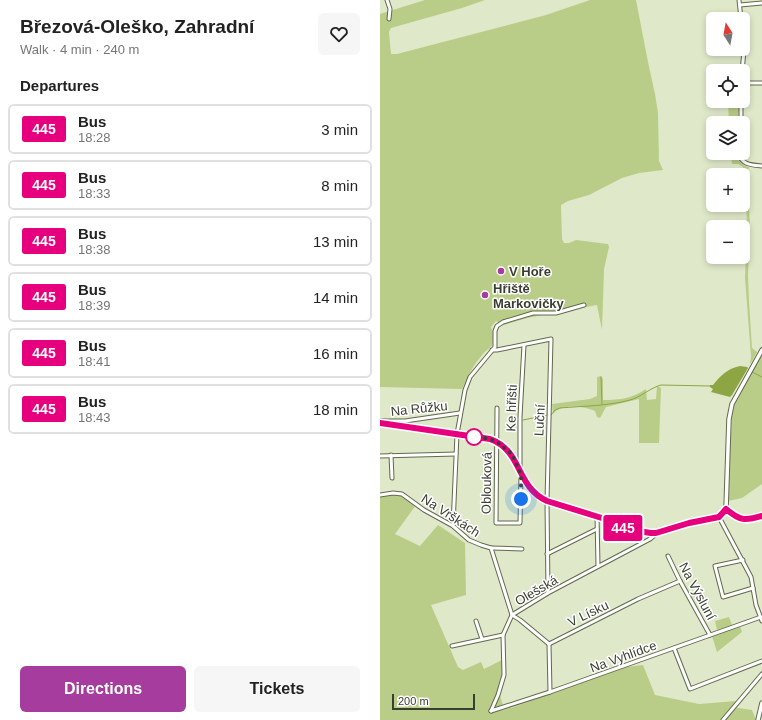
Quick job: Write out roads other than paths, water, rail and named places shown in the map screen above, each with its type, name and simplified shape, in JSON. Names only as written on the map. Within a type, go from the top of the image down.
[{"type":"street","points":[[387,0],[390,9],[389,19]]},
{"type":"street","points":[[739,0],[740,12]]},
{"type":"street","points":[[740,5],[762,3]]},
{"type":"street","points":[[750,83],[762,83]]},
{"type":"street","points":[[742,160],[745,163],[762,166]]},
{"type":"street","points":[[453,526],[457,434],[465,390],[470,377],[495,346],[495,331],[497,326],[503,322],[533,313],[556,313],[584,305]]},
{"type":"street","name":"Luční","points":[[524,345],[551,339],[547,501],[548,593]]},
{"type":"street","points":[[492,350],[524,345]]},
{"type":"street","name":"Ke hřišti","points":[[520,473],[520,416],[524,345]]},
{"type":"street","points":[[380,422],[490,439],[497,442],[512,454],[520,473],[534,494],[547,501],[597,516],[625,529],[656,533],[689,523],[719,517],[726,509],[729,432],[732,404],[762,350]]},
{"type":"street","points":[[497,408],[497,442]]},
{"type":"street","name":"Na Růžku","points":[[380,422],[460,413]]},
{"type":"street","name":"Oblouková","points":[[497,442],[496,523],[520,524],[520,473]]},
{"type":"street","points":[[380,456],[456,454]]},
{"type":"street","points":[[391,455],[392,478]]},
{"type":"street","name":"Na Vrškách","points":[[380,495],[394,493],[402,494],[424,510],[453,526],[469,540],[490,548],[512,615]]},
{"type":"street","points":[[726,509],[734,516],[742,520],[749,520],[762,516]]},
{"type":"street","points":[[597,516],[598,566]]},
{"type":"street","points":[[719,517],[751,577],[756,605],[762,621]]},
{"type":"street","points":[[547,554],[597,528]]},
{"type":"street","name":"Olešská","points":[[491,711],[504,675],[504,635],[512,615],[548,593],[650,539],[656,533]]},
{"type":"street","points":[[490,548],[522,549]]},
{"type":"street","name":"Na Výsluní","points":[[668,556],[680,582],[710,635]]},
{"type":"street","points":[[743,560],[715,566],[723,597],[753,588]]},
{"type":"street","name":"V Lísku","points":[[549,644],[638,599],[680,582]]},
{"type":"street","points":[[512,615],[549,644],[550,692]]},
{"type":"street","name":"Na Vyhlídce","points":[[491,711],[550,692],[761,617]]},
{"type":"street","points":[[476,620],[482,639]]},
{"type":"street","points":[[452,646],[504,635]]},
{"type":"street","points":[[674,648],[690,689],[762,661]]},
{"type":"street","points":[[723,720],[762,674]]},
{"type":"street","points":[[758,720],[762,703]]},
{"type":"waterway","points":[[752,372],[762,377]]},
{"type":"waterway","points":[[601,377],[602,404]]},
{"type":"waterway","points":[[551,415],[555,410],[560,408],[604,405],[630,400],[661,385],[710,386]]},
{"type":"waterway","points":[[523,420],[548,415]]},
{"type":"place","name":"V Hoře","points":[[501,271]]},
{"type":"place","name":"Hřiště Markovičky","points":[[485,295]]}]
